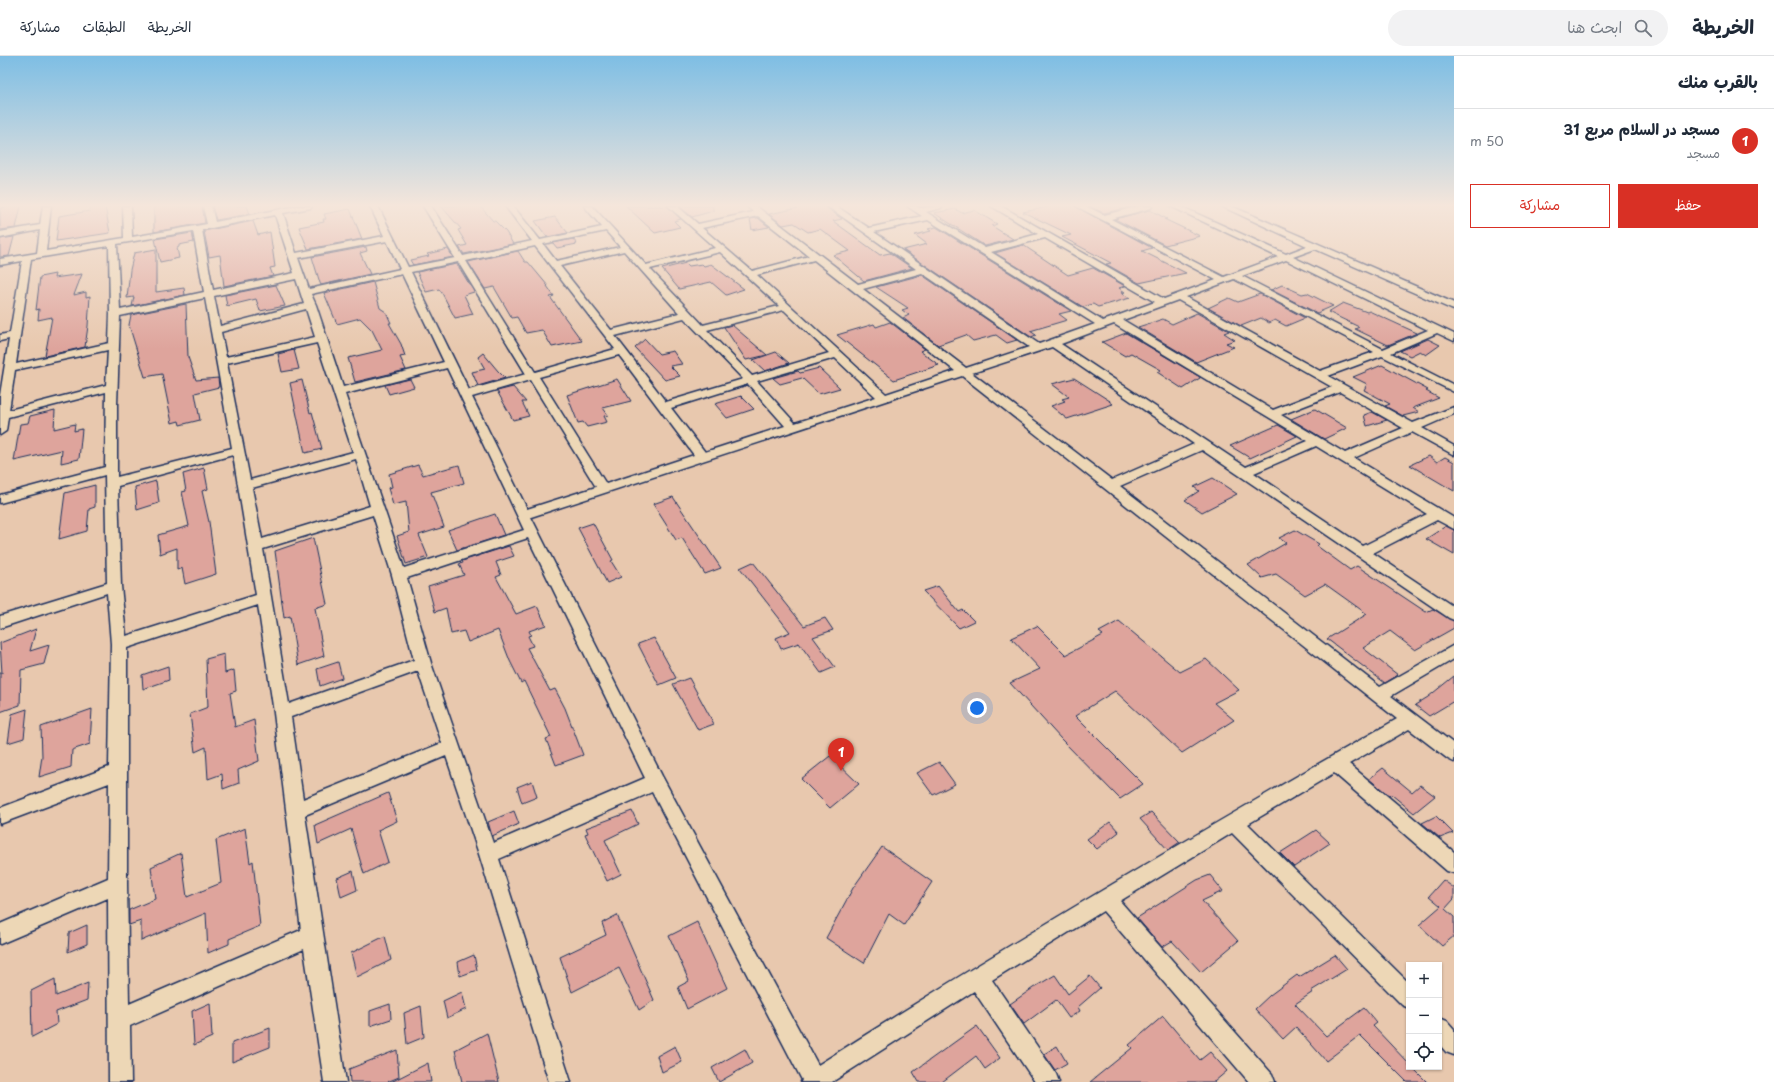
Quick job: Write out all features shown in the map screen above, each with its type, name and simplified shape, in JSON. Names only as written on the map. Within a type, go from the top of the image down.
[{"type":"street","points":[[0,262],[41,254]]},
{"type":"street","points":[[120,254],[115,314],[115,344],[111,405],[114,586],[119,644],[117,884],[120,1082]]},
{"type":"street","points":[[206,254],[210,294],[256,546],[282,713],[312,935],[335,1082]]},
{"type":"street","points":[[305,254],[294,256],[338,392],[360,454],[376,509],[399,575],[423,663],[450,747],[488,854],[560,1082]]},
{"type":"street","points":[[397,254],[464,395],[656,782],[814,1082],[1106,899],[1234,822],[1410,720]]},
{"type":"street","points":[[457,254],[603,489]]},
{"type":"street","points":[[217,330],[308,299],[405,271],[483,254]]},
{"type":"street","points":[[547,254],[702,457]]},
{"type":"street","points":[[555,264],[599,254]]},
{"type":"street","points":[[630,254],[750,380],[792,427]]},
{"type":"street","points":[[643,268],[701,254]]},
{"type":"street","points":[[727,254],[884,398]]},
{"type":"street","points":[[811,254],[1454,754]]},
{"type":"street","points":[[900,254],[1037,348]]},
{"type":"street","points":[[989,254],[1103,325]]},
{"type":"street","points":[[1079,254],[1164,303]]},
{"type":"street","points":[[1179,254],[1454,389]]},
{"type":"street","points":[[1279,254],[1454,338]]},
{"type":"street","points":[[524,515],[1053,343],[1294,254]]},
{"type":"street","points":[[1332,254],[1454,307]]},
{"type":"street","points":[[0,431],[27,257]]},
{"type":"street","points":[[750,274],[815,257]]},
{"type":"street","points":[[855,288],[923,270]]},
{"type":"street","points":[[115,314],[300,275]]},
{"type":"street","points":[[1179,297],[1454,451]]},
{"type":"street","points":[[700,328],[785,307]]},
{"type":"street","points":[[609,334],[686,314]]},
{"type":"street","points":[[1117,320],[1316,442],[1454,524]]},
{"type":"street","points":[[1319,375],[1382,353],[1436,330]]},
{"type":"street","points":[[0,338],[14,335]]},
{"type":"street","points":[[222,361],[321,339]]},
{"type":"street","points":[[1053,343],[1454,614]]},
{"type":"street","points":[[10,368],[115,344]]},
{"type":"street","points":[[464,395],[621,351]]},
{"type":"street","points":[[664,406],[837,354]]},
{"type":"street","points":[[338,392],[449,364]]},
{"type":"street","points":[[2,415],[113,387]]},
{"type":"street","points":[[1272,414],[1340,388]]},
{"type":"street","points":[[1343,458],[1454,410]]},
{"type":"street","points":[[1245,472],[1316,442]]},
{"type":"street","points":[[1109,486],[1203,445]]},
{"type":"street","points":[[0,499],[238,450]]},
{"type":"street","points":[[245,486],[360,454]]},
{"type":"street","points":[[256,546],[376,509]]},
{"type":"street","points":[[1363,552],[1437,514]]},
{"type":"street","points":[[399,575],[532,532]]},
{"type":"street","points":[[0,622],[114,586]]},
{"type":"street","points":[[119,644],[263,598]]},
{"type":"street","points":[[1379,695],[1454,651]]},
{"type":"street","points":[[282,713],[423,663]]},
{"type":"street","points":[[295,811],[450,747]]},
{"type":"street","points":[[1335,763],[1454,864]]},
{"type":"street","points":[[0,816],[118,772]]},
{"type":"street","points":[[488,854],[656,782]]},
{"type":"street","points":[[1234,822],[1406,995]]},
{"type":"street","points":[[0,934],[117,884]]},
{"type":"street","points":[[1106,899],[1264,1082]]},
{"type":"street","points":[[120,1019],[312,935]]},
{"type":"street","points":[[978,978],[1048,1082]]},
{"type":"street","points":[[1442,1032],[1454,1044]]},
{"type":"building","points":[[0,254],[10,254],[9,256],[0,257]]},
{"type":"building","points":[[134,254],[156,254],[156,292],[184,288],[185,295],[132,306],[134,297],[127,298],[130,270]]},
{"type":"building","points":[[158,254],[178,254],[179,258],[160,262]]},
{"type":"building","points":[[208,254],[273,254],[275,267],[270,268],[273,276],[224,286],[220,255],[209,257]]},
{"type":"building","points":[[329,254],[360,254],[370,274],[321,285],[312,257]]},
{"type":"building","points":[[427,254],[451,254],[453,257],[413,265],[410,260],[429,256]]},
{"type":"building","points":[[505,254],[520,254],[525,262],[528,262],[548,286],[554,296],[550,297],[582,341],[552,347],[542,330],[526,333],[517,317],[512,318],[494,287],[485,289],[468,262]]},
{"type":"building","points":[[891,254],[912,268],[864,281],[833,255]]},
{"type":"building","points":[[909,254],[979,254],[1071,311],[1059,314],[1067,320],[1030,331],[1036,335],[1031,337]]},
{"type":"building","points":[[996,254],[1036,254],[1068,275],[1093,268],[1125,286],[1119,288],[1125,292],[1121,293],[1130,298],[1098,307],[1093,304],[1083,307]]},
{"type":"building","points":[[1094,254],[1148,254],[1186,273],[1139,283],[1106,264],[1111,263]]},
{"type":"building","points":[[686,263],[689,266],[702,264],[704,266],[711,264],[744,289],[726,295],[711,282],[679,289],[662,269]]},
{"type":"building","points":[[457,264],[474,292],[464,295],[473,314],[455,318],[439,289],[426,292],[417,272]]},
{"type":"building","points":[[55,274],[54,278],[82,274],[74,295],[86,292],[86,297],[90,296],[88,326],[85,347],[45,356],[52,317],[38,320],[39,309],[36,310],[40,277]]},
{"type":"building","points":[[922,275],[1017,340],[1007,343],[996,335],[973,341],[966,335],[938,345],[903,318],[909,315],[902,310],[908,308],[876,287]]},
{"type":"building","points":[[373,282],[380,308],[386,312],[391,323],[389,323],[401,344],[405,356],[400,357],[406,370],[355,382],[348,358],[382,350],[372,330],[360,318],[337,324],[324,293]]},
{"type":"building","points":[[276,285],[285,306],[260,311],[256,299],[227,306],[225,295]]},
{"type":"building","points":[[1282,285],[1302,294],[1307,293],[1333,306],[1317,313],[1271,290]]},
{"type":"building","points":[[1260,294],[1305,318],[1286,326],[1275,320],[1269,323],[1261,318],[1241,326],[1208,308],[1229,298],[1238,302]]},
{"type":"building","points":[[1343,303],[1367,312],[1369,311],[1417,333],[1388,345],[1355,329],[1359,327],[1328,312]]},
{"type":"building","points":[[186,304],[188,357],[196,380],[218,378],[219,387],[195,393],[200,420],[180,425],[179,421],[172,423],[162,374],[145,377],[129,325],[131,315]]},
{"type":"building","points":[[1197,313],[1229,331],[1224,333],[1235,340],[1226,343],[1234,347],[1196,362],[1138,327],[1163,319],[1172,324]]},
{"type":"building","points":[[890,322],[925,349],[920,351],[939,365],[894,380],[837,335],[874,324],[876,327]]},
{"type":"building","points":[[732,325],[767,355],[746,360],[724,327]]},
{"type":"building","points":[[1126,333],[1200,378],[1183,389],[1157,372],[1161,370],[1131,353],[1125,356],[1102,342]]},
{"type":"building","points":[[645,339],[659,354],[673,351],[682,364],[670,366],[680,376],[665,380],[635,348]]},
{"type":"building","points":[[1428,339],[1440,345],[1426,355],[1420,351],[1410,356],[1400,351]]},
{"type":"building","points":[[294,350],[299,369],[282,372],[278,354]]},
{"type":"building","points":[[776,352],[789,363],[765,371],[753,360]]},
{"type":"building","points":[[483,353],[505,378],[478,386],[472,372],[485,369],[478,357]]},
{"type":"building","points":[[1382,365],[1428,390],[1426,391],[1439,398],[1413,408],[1419,412],[1403,416],[1385,406],[1390,404],[1364,390],[1367,384],[1353,377]]},
{"type":"building","points":[[819,368],[840,388],[819,394],[802,378],[780,384],[773,378],[798,371],[800,373]]},
{"type":"building","points":[[1074,378],[1113,404],[1067,419],[1051,406],[1065,401],[1062,399],[1069,397],[1052,384]]},
{"type":"building","points":[[410,379],[414,387],[389,394],[385,385]]},
{"type":"building","points":[[617,379],[631,401],[603,408],[608,415],[604,416],[607,422],[587,427],[583,422],[578,423],[567,395]]},
{"type":"building","points":[[302,380],[310,413],[312,412],[322,449],[305,453],[290,383]]},
{"type":"building","points":[[513,387],[526,402],[522,402],[529,416],[513,420],[497,391]]},
{"type":"building","points":[[741,396],[754,409],[727,418],[715,404]]},
{"type":"building","points":[[1315,409],[1347,428],[1324,439],[1291,419]]},
{"type":"building","points":[[55,410],[54,429],[75,424],[74,431],[82,429],[79,459],[61,463],[62,450],[14,461],[20,424],[28,423],[30,416]]},
{"type":"building","points":[[1372,412],[1387,420],[1367,426],[1364,415]]},
{"type":"building","points":[[1278,425],[1297,436],[1250,458],[1230,446]]},
{"type":"building","points":[[1429,456],[1437,462],[1445,457],[1454,462],[1454,491],[1410,465]]},
{"type":"building","points":[[418,465],[423,475],[459,465],[464,483],[431,492],[444,527],[419,535],[428,557],[406,564],[397,536],[409,532],[406,502],[393,505],[388,488],[392,487],[389,474]]},
{"type":"building","points":[[204,468],[208,489],[202,491],[209,522],[216,574],[185,584],[182,568],[177,570],[177,548],[160,554],[158,535],[189,526],[182,492],[186,491],[183,474]]},
{"type":"building","points":[[1213,478],[1237,494],[1202,512],[1185,500],[1199,491],[1194,487]]},
{"type":"building","points":[[156,481],[159,503],[137,510],[135,487]]},
{"type":"building","points":[[95,485],[95,507],[89,509],[87,531],[59,539],[65,493]]},
{"type":"building","points":[[673,497],[721,568],[705,574],[682,538],[676,540],[653,504]]},
{"type":"building","points":[[495,514],[504,535],[457,550],[448,530]]},
{"type":"building","points":[[593,523],[613,560],[611,561],[621,577],[607,583],[578,528]]},
{"type":"building","points":[[1446,526],[1454,530],[1454,555],[1426,539]]},
{"type":"building","points":[[1295,530],[1319,544],[1317,546],[1350,570],[1357,566],[1426,612],[1433,609],[1454,621],[1454,628],[1415,650],[1390,631],[1363,648],[1398,675],[1385,683],[1327,639],[1367,614],[1325,584],[1305,595],[1276,574],[1262,578],[1248,565],[1286,543],[1279,538]]},
{"type":"building","points":[[313,538],[327,604],[315,608],[324,656],[298,665],[290,616],[284,618],[275,551]]},
{"type":"building","points":[[509,546],[514,556],[496,562],[501,575],[496,577],[516,614],[537,606],[546,625],[529,631],[531,635],[528,636],[533,646],[527,648],[550,691],[555,689],[565,708],[583,755],[556,765],[546,739],[551,737],[524,681],[521,683],[510,661],[498,630],[468,642],[464,631],[451,634],[446,608],[435,612],[428,586],[464,575],[459,564],[463,563],[462,561]]},
{"type":"building","points":[[753,562],[804,626],[825,618],[833,630],[813,637],[835,667],[821,673],[799,643],[781,649],[776,638],[790,632],[740,568]]},
{"type":"building","points":[[938,586],[959,612],[963,610],[974,621],[959,628],[923,591]]},
{"type":"building","points":[[1119,621],[1180,672],[1206,659],[1239,690],[1214,703],[1234,720],[1182,753],[1115,691],[1075,716],[1143,784],[1120,799],[1061,739],[1010,683],[1040,669],[1011,638],[1037,626],[1066,655],[1103,635],[1099,632]]},
{"type":"building","points":[[36,629],[30,651],[49,645],[44,664],[21,670],[20,705],[0,712],[0,673],[2,673],[0,643]]},
{"type":"building","points":[[654,638],[676,678],[659,685],[638,644]]},
{"type":"building","points":[[224,654],[225,673],[234,670],[236,691],[230,693],[235,727],[254,720],[259,761],[238,770],[239,783],[223,789],[222,774],[208,779],[206,747],[195,752],[190,714],[208,707],[206,659]]},
{"type":"building","points":[[338,662],[342,678],[320,686],[317,669]]},
{"type":"building","points":[[168,666],[169,680],[143,689],[142,675]]},
{"type":"building","points":[[1454,676],[1454,701],[1429,716],[1415,705],[1428,697]]},
{"type":"building","points":[[689,678],[714,724],[698,730],[673,684]]},
{"type":"building","points":[[27,709],[24,738],[8,743],[12,714]]},
{"type":"building","points":[[92,709],[90,744],[72,750],[71,767],[39,777],[42,756],[41,727]]},
{"type":"building","points":[[830,756],[859,784],[830,808],[801,779]]},
{"type":"building","points":[[939,762],[955,784],[933,795],[917,773]]},
{"type":"building","points":[[1383,768],[1412,792],[1420,785],[1435,796],[1414,813],[1369,779]]},
{"type":"building","points":[[532,781],[537,797],[522,803],[517,787]]},
{"type":"building","points":[[388,793],[397,821],[378,830],[388,862],[364,874],[351,829],[318,844],[315,825]]},
{"type":"building","points":[[514,811],[519,824],[492,836],[488,822]]},
{"type":"building","points":[[632,811],[638,824],[605,840],[621,874],[607,881],[585,834],[588,833],[586,828]]},
{"type":"building","points":[[1151,812],[1180,842],[1168,850],[1140,819]]},
{"type":"building","points":[[1436,816],[1453,833],[1440,838],[1422,823]]},
{"type":"building","points":[[1110,822],[1119,832],[1097,849],[1087,839]]},
{"type":"building","points":[[245,828],[250,863],[253,861],[260,926],[229,939],[229,944],[208,953],[206,913],[141,941],[141,921],[129,925],[129,910],[155,899],[151,867],[181,853],[187,897],[221,883],[216,840]]},
{"type":"building","points":[[1316,830],[1330,843],[1294,867],[1280,853]]},
{"type":"building","points":[[882,847],[932,882],[904,925],[889,914],[864,963],[826,938],[853,888]]},
{"type":"building","points":[[353,871],[357,890],[341,897],[337,878]]},
{"type":"building","points":[[1210,875],[1223,891],[1202,901],[1238,941],[1201,972],[1172,941],[1162,947],[1137,918],[1197,880]]},
{"type":"building","points":[[1443,880],[1454,888],[1454,899],[1445,909],[1454,917],[1454,936],[1442,946],[1419,925],[1441,906],[1429,896]]},
{"type":"building","points":[[617,915],[654,1000],[639,1010],[619,968],[572,992],[560,957],[606,935],[602,923]]},
{"type":"building","points":[[697,922],[727,988],[687,1009],[678,987],[689,981],[669,936]]},
{"type":"building","points":[[87,925],[87,944],[68,952],[69,933]]},
{"type":"building","points":[[385,936],[391,960],[357,977],[351,953]]},
{"type":"building","points":[[474,955],[477,970],[460,976],[458,962]]},
{"type":"building","points":[[1335,955],[1347,969],[1311,991],[1313,992],[1295,1004],[1326,1036],[1364,1008],[1377,1023],[1373,1026],[1406,1061],[1406,1070],[1415,1070],[1427,1082],[1407,1082],[1360,1035],[1326,1061],[1296,1027],[1283,1039],[1255,1009],[1270,995],[1297,975],[1299,977]]},
{"type":"building","points":[[1055,975],[1068,994],[1090,976],[1100,988],[1078,1007],[1080,1011],[1069,1018],[1056,1000],[1024,1024],[1010,1004]]},
{"type":"building","points":[[55,979],[56,996],[88,983],[87,1000],[56,1012],[57,1024],[32,1037],[31,991]]},
{"type":"building","points":[[462,992],[466,1009],[447,1018],[443,1001]]},
{"type":"building","points":[[210,1003],[212,1037],[194,1045],[192,1011]]},
{"type":"building","points":[[390,1004],[391,1019],[370,1026],[370,1011]]},
{"type":"building","points":[[421,1006],[424,1037],[407,1044],[404,1013]]},
{"type":"building","points":[[1163,1016],[1200,1060],[1210,1052],[1227,1071],[1214,1082],[1090,1082],[1132,1048],[1129,1045]]},
{"type":"building","points":[[977,1026],[1000,1058],[985,1069],[976,1056],[942,1082],[919,1082],[913,1072]]},
{"type":"building","points":[[270,1028],[270,1047],[232,1062],[232,1043]]},
{"type":"building","points":[[487,1033],[499,1082],[462,1082],[455,1050]]},
{"type":"building","points":[[675,1046],[682,1062],[662,1072],[657,1056]]},
{"type":"building","points":[[1057,1046],[1067,1063],[1055,1070],[1044,1054]]},
{"type":"building","points":[[745,1049],[752,1063],[719,1082],[712,1068]]},
{"type":"building","points":[[397,1050],[399,1077],[387,1082],[350,1082],[349,1069]]},
{"type":"building","points":[[428,1063],[431,1082],[391,1082]]},
{"type":"place","name":"مسجد در السلام مربع 31","points":[[841,771]]}]
